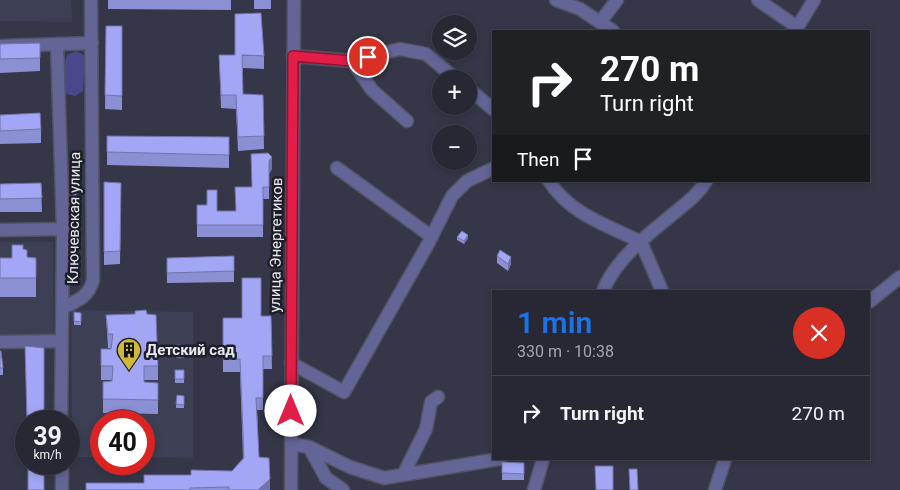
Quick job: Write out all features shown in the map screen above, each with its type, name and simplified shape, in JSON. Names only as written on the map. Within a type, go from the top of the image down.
[{"type":"street","name":"Ключевская улица","points":[[62,308],[85,297],[91,290],[93,280],[91,0]]},
{"type":"street","name":"улица Энергетиков","points":[[291,490],[294,0]]},
{"type":"street","points":[[556,0],[580,10],[612,30]]},
{"type":"street","points":[[600,22],[617,0]]},
{"type":"street","points":[[758,0],[796,29],[814,0]]},
{"type":"street","points":[[0,46],[92,43]]},
{"type":"street","points":[[57,44],[63,229],[61,410]]},
{"type":"street","points":[[293,56],[352,61],[400,49],[426,54],[445,70]]},
{"type":"street","points":[[352,61],[372,90],[407,121]]},
{"type":"street","points":[[477,96],[492,108]]},
{"type":"street","points":[[337,168],[432,237]]},
{"type":"street","points":[[291,363],[344,392],[432,237],[452,196],[467,180],[492,169]]},
{"type":"street","points":[[550,182],[557,193],[580,214],[641,242],[662,290]]},
{"type":"street","points":[[603,290],[610,274],[641,242],[701,191],[706,182]]},
{"type":"street","points":[[0,230],[63,229]]},
{"type":"street","points":[[870,301],[900,277]]},
{"type":"street","points":[[0,342],[61,341]]},
{"type":"street","points":[[403,475],[426,429],[431,402],[438,397]]},
{"type":"street","points":[[291,444],[309,447],[350,466],[384,478],[492,460]]},
{"type":"street","points":[[309,447],[326,478],[342,490]]},
{"type":"street","points":[[534,490],[543,460]]},
{"type":"street","points":[[715,490],[725,460]]},
{"type":"street","points":[[62,475],[62,490]]},
{"type":"shaded area","points":[[0,0],[71,0],[72,22],[0,21]]},
{"type":"shaded area","points":[[76,51],[84,55],[85,59],[83,91],[75,96],[67,94],[63,74],[67,55]]},
{"type":"shaded area","points":[[0,242],[53,242],[53,337],[0,338]]},
{"type":"shaded area","points":[[71,310],[193,312],[193,458],[155,457],[155,410],[90,410],[90,457],[80,457],[80,410],[72,410]]},
{"type":"building","points":[[261,13],[264,56],[242,55],[243,94],[263,95],[264,136],[238,137],[236,95],[221,95],[219,55],[235,55],[235,14]]},
{"type":"building","points":[[106,26],[122,26],[122,96],[105,95]]},
{"type":"building","points":[[40,43],[40,58],[0,59],[0,44]]},
{"type":"building","points":[[40,113],[41,129],[0,131],[0,115]]},
{"type":"building","points":[[107,136],[229,137],[229,155],[107,152]]},
{"type":"building","points":[[268,153],[272,157],[269,161],[269,187],[263,187],[263,225],[197,225],[197,205],[207,205],[207,190],[217,190],[217,211],[236,211],[235,187],[252,187],[251,154]]},
{"type":"building","points":[[104,182],[121,183],[120,251],[104,252]]},
{"type":"building","points":[[41,183],[42,198],[0,199],[0,184]]},
{"type":"building","points":[[70,192],[76,192],[76,206],[71,206]]},
{"type":"building","points":[[462,231],[468,235],[464,241],[457,237]]},
{"type":"building","points":[[12,245],[23,245],[23,249],[27,250],[27,257],[36,258],[36,278],[0,278],[0,258],[12,258]]},
{"type":"building","points":[[500,250],[511,257],[508,264],[497,256]]},
{"type":"building","points":[[234,256],[234,271],[167,273],[167,258]]},
{"type":"building","points":[[242,278],[261,278],[261,316],[271,316],[272,356],[263,356],[263,398],[256,398],[259,457],[269,458],[270,479],[258,490],[229,490],[229,487],[190,488],[190,490],[86,490],[86,483],[144,483],[144,475],[191,475],[191,470],[232,471],[244,458],[240,359],[223,359],[223,318],[242,318]]},
{"type":"building","name":"Детский сад","points":[[146,310],[147,314],[156,315],[158,366],[144,366],[144,382],[158,383],[158,400],[103,399],[103,382],[112,381],[113,366],[101,366],[101,349],[111,349],[113,334],[108,334],[106,315],[135,314],[135,311]]},
{"type":"building","points":[[74,312],[81,313],[81,322],[74,321]]},
{"type":"building","points":[[176,345],[184,345],[184,355],[176,354]]},
{"type":"building","points":[[25,346],[44,348],[44,410],[27,410]]},
{"type":"building","points":[[1,351],[3,368],[0,368]]},
{"type":"building","points":[[175,370],[184,370],[184,379],[175,379]]},
{"type":"building","points":[[177,395],[184,396],[184,405],[176,404]]},
{"type":"building","points":[[502,462],[524,463],[524,474],[502,473]]},
{"type":"building","points":[[595,466],[613,466],[613,490],[596,490]]},
{"type":"building","points":[[629,469],[637,469],[638,490],[630,490]]},
{"type":"building","points":[[28,475],[44,475],[44,490],[28,490]]},
{"type":"place","name":"Детский сад","points":[[129,371]]},
{"type":"route","points":[[291,411],[293,56],[352,61],[368,57]]}]
